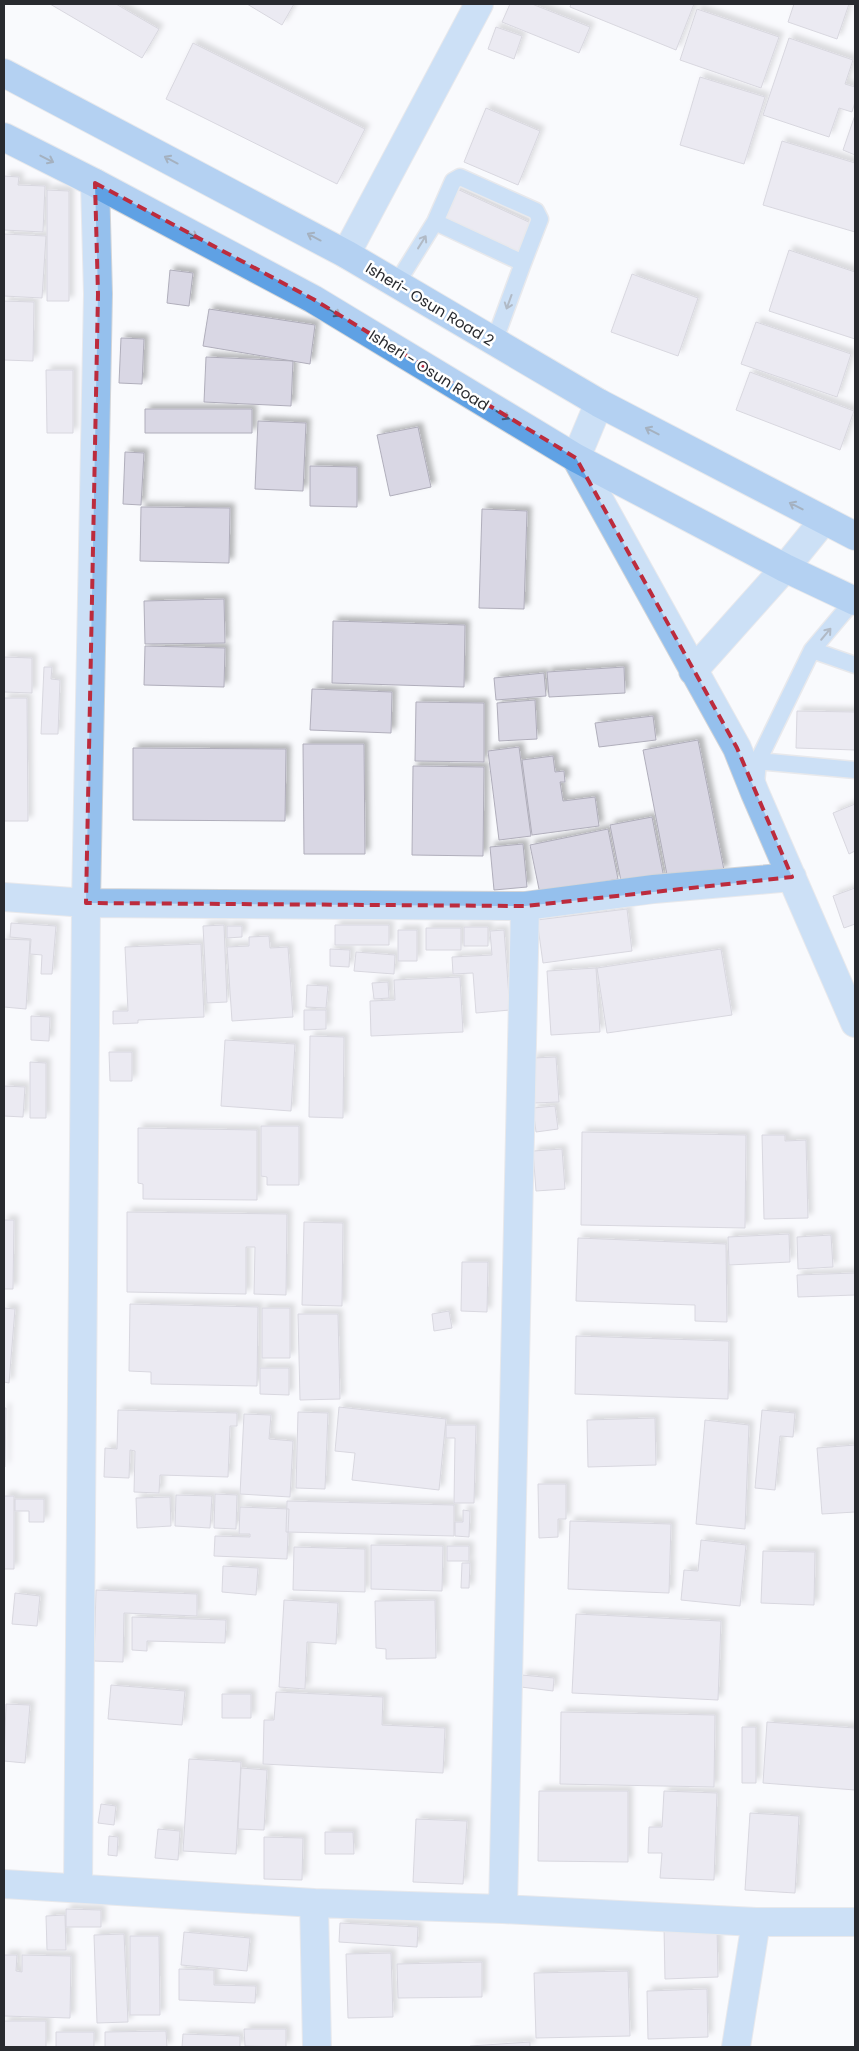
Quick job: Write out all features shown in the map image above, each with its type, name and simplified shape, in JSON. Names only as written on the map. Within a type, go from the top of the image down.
[{"type":"main road","name":"Isheri- Osun Road 2","points":[[4,72],[346,254],[599,403],[855,536]]},
{"type":"main road","name":"Isheri - Osun Road","points":[[4,137],[95,183],[313,299],[576,458],[785,568],[855,600]]},
{"type":"street","points":[[346,254],[479,4]]},
{"type":"street","points":[[78,1888],[86,903],[98,294],[95,183]]},
{"type":"street","points":[[599,403],[576,458],[737,748],[754,793],[855,1023]]},
{"type":"street","points":[[693,671],[785,568],[824,520]]},
{"type":"street","points":[[4,897],[86,903],[525,906],[654,890],[792,877]]},
{"type":"street","points":[[502,1909],[525,906]]},
{"type":"street","points":[[4,1884],[314,1904],[502,1909],[756,1922],[855,1922]]},
{"type":"street","points":[[314,1904],[317,2047]]},
{"type":"street","points":[[736,2047],[756,1922]]},
{"type":"lane","points":[[396,283],[435,222],[453,181],[460,176],[536,211],[540,220],[494,342]]},
{"type":"lane","points":[[435,222],[523,263]]},
{"type":"lane","points":[[754,793],[758,761],[812,650],[855,600]]},
{"type":"lane","points":[[812,650],[855,665]]},
{"type":"lane","points":[[758,761],[855,770]]},
{"type":"highlighted area","points":[[95,183],[313,299],[576,458],[737,748],[792,877],[525,906],[86,903],[98,294]]},
{"type":"building","points":[[50,4],[116,4],[159,29],[142,58]]},
{"type":"building","points":[[247,4],[294,4],[282,25]]},
{"type":"building","points":[[510,4],[532,4],[590,27],[579,53],[502,22]]},
{"type":"building","points":[[571,4],[694,4],[676,50],[570,7]]},
{"type":"building","points":[[794,4],[849,4],[837,39],[788,22]]},
{"type":"building","points":[[697,9],[779,37],[761,88],[680,60]]},
{"type":"building","points":[[496,27],[522,36],[514,59],[488,49]]},
{"type":"building","points":[[789,38],[853,60],[845,84],[855,87],[855,102],[852,112],[839,108],[829,137],[763,115]]},
{"type":"building","points":[[193,43],[365,129],[337,184],[166,99]]},
{"type":"building","points":[[700,77],[765,97],[744,164],[680,145]]},
{"type":"building","points":[[486,108],[540,131],[518,185],[464,162]]},
{"type":"building","points":[[855,115],[855,155],[843,150]]},
{"type":"building","points":[[782,141],[855,163],[855,232],[763,205]]},
{"type":"building","points":[[4,176],[19,177],[18,185],[45,186],[43,232],[4,230]]},
{"type":"building","points":[[455,188],[533,224],[519,253],[441,217]]},
{"type":"building","points":[[47,190],[69,191],[69,301],[47,301]]},
{"type":"building","points":[[4,234],[46,236],[42,298],[4,296]]},
{"type":"building","points":[[789,250],[855,272],[855,339],[769,311]]},
{"type":"building","points":[[170,270],[193,273],[189,306],[167,303]]},
{"type":"building","points":[[632,274],[698,298],[678,356],[611,332]]},
{"type":"building","points":[[4,301],[34,302],[33,361],[4,360]]},
{"type":"building","points":[[209,309],[315,325],[310,364],[203,346]]},
{"type":"building","points":[[756,322],[851,354],[837,397],[741,364]]},
{"type":"building","points":[[121,338],[144,339],[142,384],[119,383]]},
{"type":"building","points":[[206,357],[293,361],[291,406],[204,402]]},
{"type":"building","points":[[46,370],[73,370],[73,433],[47,433]]},
{"type":"building","points":[[750,372],[854,411],[840,450],[736,410]]},
{"type":"building","points":[[145,409],[252,409],[252,433],[145,433]]},
{"type":"building","points":[[258,421],[306,423],[303,491],[255,489]]},
{"type":"building","points":[[418,427],[431,487],[390,496],[377,435]]},
{"type":"building","points":[[125,452],[144,453],[141,505],[123,504]]},
{"type":"building","points":[[310,466],[357,467],[357,507],[310,506]]},
{"type":"building","points":[[141,507],[230,508],[229,563],[140,561]]},
{"type":"building","points":[[482,509],[527,511],[524,609],[479,608]]},
{"type":"building","points":[[224,599],[225,643],[145,644],[144,601]]},
{"type":"building","points":[[333,621],[465,625],[464,687],[332,683]]},
{"type":"building","points":[[145,646],[225,648],[224,687],[144,685]]},
{"type":"building","points":[[4,657],[32,658],[32,693],[4,692]]},
{"type":"building","points":[[44,667],[52,667],[51,679],[60,680],[58,734],[41,734]]},
{"type":"building","points":[[624,667],[625,693],[549,697],[547,672]]},
{"type":"building","points":[[544,673],[546,696],[496,700],[494,678]]},
{"type":"building","points":[[312,689],[392,692],[391,733],[310,730]]},
{"type":"building","points":[[4,698],[27,698],[28,821],[4,821]]},
{"type":"building","points":[[535,700],[537,739],[499,741],[497,703]]},
{"type":"building","points":[[416,702],[484,703],[484,762],[415,761]]},
{"type":"building","points":[[797,711],[855,712],[855,750],[796,748]]},
{"type":"building","points":[[653,716],[656,740],[599,747],[595,723]]},
{"type":"building","points":[[698,740],[724,870],[668,880],[643,750]]},
{"type":"building","points":[[303,744],[364,744],[365,854],[304,854]]},
{"type":"building","points":[[519,747],[531,836],[499,840],[488,751]]},
{"type":"building","points":[[133,748],[286,749],[285,821],[133,820]]},
{"type":"building","points":[[553,756],[555,772],[564,771],[565,782],[560,782],[563,801],[595,797],[599,826],[532,835],[522,760]]},
{"type":"building","points":[[413,766],[484,767],[483,856],[412,855]]},
{"type":"building","points":[[855,804],[855,851],[849,854],[833,813]]},
{"type":"building","points":[[652,817],[664,878],[622,886],[610,825]]},
{"type":"building","points":[[608,829],[618,879],[540,894],[530,845]]},
{"type":"building","points":[[523,844],[527,887],[494,890],[490,847]]},
{"type":"building","points":[[855,888],[855,924],[844,928],[833,896]]},
{"type":"building","points":[[627,909],[632,951],[543,963],[537,920]]},
{"type":"building","points":[[11,923],[56,926],[52,974],[41,974],[42,955],[30,954],[31,939],[10,937]]},
{"type":"building","points":[[224,925],[227,1002],[207,1003],[203,926]]},
{"type":"building","points":[[335,925],[389,925],[389,945],[335,945]]},
{"type":"building","points":[[227,926],[242,926],[242,937],[227,938]]},
{"type":"building","points":[[464,927],[488,927],[488,946],[464,946]]},
{"type":"building","points":[[426,928],[461,928],[461,950],[426,950]]},
{"type":"building","points":[[398,930],[417,930],[417,961],[398,961]]},
{"type":"building","points":[[504,930],[510,1010],[476,1013],[473,973],[453,974],[452,957],[492,955],[490,931]]},
{"type":"building","points":[[269,936],[270,948],[288,947],[293,1017],[232,1021],[227,947],[249,946],[249,937]]},
{"type":"building","points":[[4,939],[30,940],[26,1009],[4,1007]]},
{"type":"building","points":[[201,944],[204,1017],[138,1020],[138,1023],[113,1024],[113,1011],[128,1011],[125,947]]},
{"type":"building","points":[[330,949],[350,950],[349,967],[330,966]]},
{"type":"building","points":[[721,949],[732,1015],[607,1033],[597,968]]},
{"type":"building","points":[[356,952],[395,955],[394,974],[354,971]]},
{"type":"building","points":[[596,968],[600,1032],[551,1035],[547,971]]},
{"type":"building","points":[[460,977],[463,1032],[371,1036],[370,1001],[395,1000],[394,980]]},
{"type":"building","points":[[388,982],[389,998],[374,999],[372,983]]},
{"type":"building","points":[[307,985],[328,986],[326,1008],[306,1007]]},
{"type":"building","points":[[304,1010],[326,1010],[326,1029],[304,1030]]},
{"type":"building","points":[[31,1016],[50,1017],[49,1041],[31,1040]]},
{"type":"building","points":[[310,1036],[344,1037],[343,1118],[309,1117]]},
{"type":"building","points":[[225,1040],[295,1044],[291,1111],[221,1106]]},
{"type":"building","points":[[109,1052],[132,1052],[132,1081],[110,1081]]},
{"type":"building","points":[[556,1057],[559,1102],[534,1103],[532,1058]]},
{"type":"building","points":[[30,1062],[46,1063],[46,1118],[30,1118]]},
{"type":"building","points":[[4,1086],[25,1087],[23,1117],[4,1116]]},
{"type":"building","points":[[555,1106],[558,1129],[536,1132],[533,1108]]},
{"type":"building","points":[[261,1126],[299,1126],[299,1185],[267,1185],[267,1177],[261,1176]]},
{"type":"building","points":[[138,1128],[257,1130],[257,1200],[143,1199],[143,1184],[138,1183]]},
{"type":"building","points":[[582,1132],[746,1135],[745,1228],[581,1225]]},
{"type":"building","points":[[762,1135],[785,1135],[785,1141],[806,1140],[808,1218],[764,1219]]},
{"type":"building","points":[[562,1149],[565,1189],[536,1191],[533,1151]]},
{"type":"building","points":[[127,1212],[287,1214],[286,1295],[254,1294],[255,1247],[246,1247],[246,1294],[127,1292]]},
{"type":"building","points":[[4,1220],[14,1220],[13,1289],[4,1289]]},
{"type":"building","points":[[304,1222],[343,1223],[342,1306],[302,1305]]},
{"type":"building","points":[[789,1234],[790,1262],[729,1265],[728,1237]]},
{"type":"building","points":[[831,1235],[833,1267],[798,1269],[797,1237]]},
{"type":"building","points":[[578,1238],[726,1244],[727,1322],[695,1321],[695,1305],[576,1301]]},
{"type":"building","points":[[462,1262],[488,1262],[487,1312],[461,1311]]},
{"type":"building","points":[[855,1273],[855,1295],[798,1297],[797,1275]]},
{"type":"building","points":[[130,1304],[258,1307],[257,1386],[151,1384],[151,1372],[129,1371]]},
{"type":"building","points":[[4,1308],[15,1309],[9,1383],[4,1382]]},
{"type":"building","points":[[262,1308],[290,1308],[290,1358],[262,1358]]},
{"type":"building","points":[[449,1311],[452,1328],[434,1331],[432,1314]]},
{"type":"building","points":[[298,1314],[338,1314],[340,1399],[300,1400]]},
{"type":"building","points":[[576,1336],[729,1341],[728,1399],[575,1394]]},
{"type":"building","points":[[260,1368],[289,1368],[289,1395],[260,1394]]},
{"type":"building","points":[[339,1407],[446,1419],[439,1490],[352,1480],[355,1453],[335,1451]]},
{"type":"building","points":[[4,1408],[6,1408],[5,1467],[4,1467]]},
{"type":"building","points":[[118,1410],[237,1413],[237,1426],[230,1426],[228,1477],[160,1475],[159,1493],[134,1492],[135,1451],[130,1450],[129,1478],[104,1477],[105,1448],[117,1449]]},
{"type":"building","points":[[762,1410],[795,1413],[793,1437],[780,1436],[775,1490],[755,1488]]},
{"type":"building","points":[[298,1412],[328,1413],[325,1489],[296,1488]]},
{"type":"building","points":[[244,1414],[271,1415],[269,1439],[293,1441],[290,1497],[240,1494]]},
{"type":"building","points":[[655,1418],[656,1465],[588,1467],[587,1420]]},
{"type":"building","points":[[705,1420],[749,1425],[745,1529],[696,1524]]},
{"type":"building","points":[[446,1425],[476,1425],[474,1503],[454,1503],[455,1438],[446,1438]]},
{"type":"building","points":[[855,1445],[855,1512],[822,1514],[817,1448]]},
{"type":"building","points":[[538,1484],[566,1484],[566,1519],[558,1519],[558,1537],[539,1538]]},
{"type":"building","points":[[215,1494],[237,1495],[236,1529],[214,1528]]},
{"type":"building","points":[[176,1495],[212,1496],[210,1528],[175,1526]]},
{"type":"building","points":[[4,1496],[14,1496],[14,1569],[4,1569]]},
{"type":"building","points":[[170,1497],[171,1526],[137,1528],[136,1498]]},
{"type":"building","points":[[15,1499],[44,1499],[44,1522],[29,1522],[29,1511],[15,1511]]},
{"type":"building","points":[[287,1501],[454,1505],[454,1536],[286,1532]]},
{"type":"building","points":[[240,1507],[289,1509],[287,1559],[214,1556],[215,1536],[250,1537],[250,1534],[239,1534]]},
{"type":"building","points":[[463,1510],[470,1511],[469,1537],[455,1536],[455,1522],[463,1522]]},
{"type":"building","points":[[570,1521],[671,1524],[669,1593],[568,1589]]},
{"type":"building","points":[[701,1540],[746,1545],[740,1606],[681,1600],[684,1570],[698,1571]]},
{"type":"building","points":[[371,1545],[443,1546],[442,1591],[371,1589]]},
{"type":"building","points":[[447,1546],[469,1546],[469,1561],[447,1561]]},
{"type":"building","points":[[294,1547],[365,1549],[365,1592],[293,1590]]},
{"type":"building","points":[[763,1551],[815,1552],[814,1605],[761,1603]]},
{"type":"building","points":[[462,1563],[470,1563],[469,1588],[461,1588]]},
{"type":"building","points":[[223,1566],[258,1568],[256,1595],[222,1592]]},
{"type":"building","points":[[96,1590],[197,1594],[197,1616],[124,1613],[123,1662],[94,1661]]},
{"type":"building","points":[[15,1593],[40,1596],[37,1626],[12,1624]]},
{"type":"building","points":[[284,1600],[338,1603],[336,1644],[307,1642],[305,1689],[279,1687]]},
{"type":"building","points":[[435,1600],[436,1658],[386,1659],[386,1649],[376,1648],[375,1601]]},
{"type":"building","points":[[576,1614],[721,1621],[718,1700],[572,1693]]},
{"type":"building","points":[[132,1617],[226,1620],[225,1643],[147,1641],[147,1651],[132,1650]]},
{"type":"building","points":[[522,1675],[554,1678],[553,1691],[521,1687]]},
{"type":"building","points":[[111,1685],[185,1691],[182,1725],[108,1719]]},
{"type":"building","points":[[276,1692],[383,1697],[382,1725],[445,1728],[443,1773],[263,1764],[264,1720],[274,1720]]},
{"type":"building","points":[[222,1694],[251,1694],[251,1718],[222,1718]]},
{"type":"building","points":[[6,1704],[30,1705],[25,1763],[4,1761]]},
{"type":"building","points":[[561,1712],[715,1715],[714,1787],[560,1784]]},
{"type":"building","points":[[767,1722],[855,1728],[855,1790],[763,1783]]},
{"type":"building","points":[[742,1727],[756,1727],[756,1783],[742,1783]]},
{"type":"building","points":[[189,1759],[241,1762],[236,1854],[183,1851]]},
{"type":"building","points":[[241,1768],[267,1770],[264,1830],[238,1829]]},
{"type":"building","points":[[539,1791],[628,1791],[628,1862],[538,1861]]},
{"type":"building","points":[[664,1791],[717,1793],[714,1880],[660,1878],[662,1853],[648,1853],[649,1827],[662,1827]]},
{"type":"building","points":[[101,1804],[116,1806],[114,1825],[98,1823]]},
{"type":"building","points":[[750,1813],[799,1816],[795,1893],[745,1890]]},
{"type":"building","points":[[416,1819],[467,1821],[463,1884],[413,1882]]},
{"type":"building","points":[[158,1829],[180,1831],[178,1860],[155,1858]]},
{"type":"building","points":[[325,1832],[353,1832],[354,1854],[325,1854]]},
{"type":"building","points":[[109,1836],[118,1837],[117,1856],[108,1855]]},
{"type":"building","points":[[264,1837],[303,1838],[302,1880],[264,1879]]},
{"type":"building","points":[[66,1909],[101,1910],[101,1927],[66,1927]]},
{"type":"building","points":[[65,1915],[66,1950],[47,1950],[46,1916]]},
{"type":"building","points":[[340,1923],[418,1927],[417,1947],[339,1942]]},
{"type":"building","points":[[717,1926],[718,1977],[665,1979],[664,1927]]},
{"type":"building","points":[[184,1932],[250,1938],[247,1971],[181,1965]]},
{"type":"building","points":[[124,1934],[128,2022],[97,2023],[94,1935]]},
{"type":"building","points":[[130,1936],[159,1936],[160,2015],[130,2015]]},
{"type":"building","points":[[391,1953],[393,2017],[348,2018],[346,1954]]},
{"type":"building","points":[[4,1955],[17,1955],[16,1971],[22,1972],[22,1955],[71,1956],[70,2018],[4,2016]]},
{"type":"building","points":[[482,1962],[482,1997],[398,1998],[397,1964]]},
{"type":"building","points":[[179,1969],[214,1970],[214,1985],[256,1986],[255,2003],[179,2000]]},
{"type":"building","points":[[628,1971],[630,2036],[536,2038],[534,1973]]},
{"type":"building","points":[[707,1989],[708,2037],[648,2039],[647,1991]]},
{"type":"building","points":[[4,2021],[46,2021],[46,2047],[4,2047]]},
{"type":"building","points":[[244,2029],[286,2029],[286,2047],[245,2046]]},
{"type":"building","points":[[166,2031],[167,2047],[105,2047],[105,2032]]},
{"type":"building","points":[[56,2032],[94,2032],[94,2047],[56,2047]]},
{"type":"building","points":[[183,2034],[240,2036],[240,2047],[182,2047]]},
{"type":"building","points":[[530,2042],[530,2047],[470,2047],[470,2046]]}]
